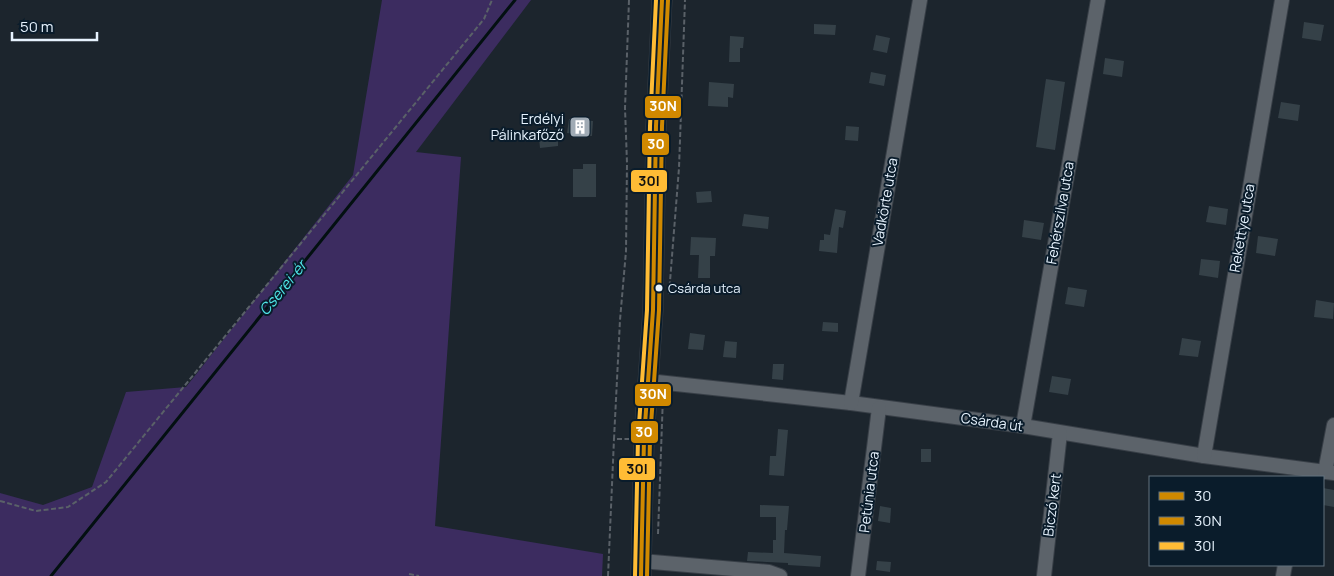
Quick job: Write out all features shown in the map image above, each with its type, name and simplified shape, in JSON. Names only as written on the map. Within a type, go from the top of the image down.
[{"type":"main road","points":[[641,569],[644,439],[656,382],[653,310],[656,126],[662,0]]},
{"type":"street","name":"Vadkörte utca","points":[[850,404],[920,0]]},
{"type":"street","name":"Fehérszilva utca","points":[[1023,426],[1098,0]]},
{"type":"street","name":"Rekettye utca","points":[[1204,456],[1282,0]]},
{"type":"street","name":"Csárda út","points":[[656,382],[1023,426],[1298,473],[1330,473]]},
{"type":"street","name":"Petúnia utca","points":[[858,576],[879,408]]},
{"type":"street","points":[[1330,473],[1334,425]]},
{"type":"street","name":"Biczó kert","points":[[1044,576],[1060,433]]},
{"type":"street","points":[[641,569],[769,572],[780,576]]},
{"type":"path","points":[[0,501],[36,512],[68,507],[106,482],[484,19],[492,0]]},
{"type":"path","points":[[608,576],[620,320],[626,251],[626,108],[629,0]]},
{"type":"path","points":[[669,294],[679,168],[685,0]]},
{"type":"path","points":[[656,382],[658,534]]},
{"type":"path","points":[[614,439],[644,439]]},
{"type":"path","points":[[409,574],[420,576]]},
{"type":"shaded area","points":[[382,0],[531,0],[416,152],[461,157],[435,526],[603,554],[602,576],[0,576],[0,493],[43,505],[92,487],[126,392],[186,387],[353,175]]},
{"type":"building","points":[[1304,22],[1324,25],[1321,41],[1302,38]]},
{"type":"building","points":[[814,24],[836,25],[835,35],[814,34]]},
{"type":"building","points":[[876,35],[890,38],[887,53],[873,50]]},
{"type":"building","points":[[730,36],[744,37],[743,48],[740,48],[740,62],[729,62]]},
{"type":"building","points":[[1105,58],[1124,61],[1122,77],[1103,74]]},
{"type":"building","points":[[871,72],[886,75],[884,86],[869,83]]},
{"type":"building","points":[[1046,79],[1065,82],[1055,150],[1036,147]]},
{"type":"building","points":[[709,82],[734,84],[733,98],[728,97],[728,107],[708,106]]},
{"type":"building","points":[[1281,102],[1300,105],[1298,121],[1278,118]]},
{"type":"building","name":"Erdélyi Pálinkafőző","points":[[569,119],[593,121],[592,136],[567,133]]},
{"type":"building","points":[[846,126],[859,127],[858,141],[845,140]]},
{"type":"building","points":[[558,136],[558,146],[540,148],[539,138]]},
{"type":"building","points":[[583,164],[596,164],[596,197],[573,197],[573,169],[583,169]]},
{"type":"building","points":[[711,191],[712,202],[697,203],[696,192]]},
{"type":"building","points":[[1209,206],[1228,209],[1226,225],[1206,222]]},
{"type":"building","points":[[835,209],[846,211],[843,228],[839,227],[837,253],[819,251],[820,240],[824,240],[824,234],[830,235]]},
{"type":"building","points":[[744,214],[769,217],[768,229],[742,226]]},
{"type":"building","points":[[1024,220],[1044,223],[1041,240],[1022,237]]},
{"type":"building","points":[[1258,236],[1278,239],[1275,256],[1256,253]]},
{"type":"building","points":[[691,237],[716,238],[715,256],[710,256],[710,278],[698,278],[699,255],[690,255]]},
{"type":"building","points":[[1201,259],[1220,261],[1218,278],[1199,275]]},
{"type":"building","points":[[1068,287],[1087,290],[1084,307],[1065,304]]},
{"type":"building","points":[[1316,300],[1334,303],[1333,319],[1314,317]]},
{"type":"building","points":[[823,322],[838,323],[838,332],[822,331]]},
{"type":"building","points":[[690,333],[705,335],[703,350],[688,349]]},
{"type":"building","points":[[1182,338],[1201,341],[1198,357],[1179,355]]},
{"type":"building","points":[[725,341],[737,342],[736,358],[723,357]]},
{"type":"building","points":[[773,364],[784,364],[783,380],[772,379]]},
{"type":"building","points":[[1052,376],[1071,379],[1068,395],[1049,392]]},
{"type":"building","points":[[778,429],[788,430],[784,476],[769,475],[770,456],[776,456]]},
{"type":"building","points":[[921,449],[931,449],[931,462],[921,462]]},
{"type":"building","points":[[1324,488],[1334,490],[1334,507],[1324,505]]},
{"type":"building","points":[[760,505],[789,506],[784,553],[821,556],[820,567],[747,561],[748,552],[773,553],[773,540],[776,540],[776,517],[760,517]]},
{"type":"building","points":[[880,506],[891,508],[890,523],[878,521]]},
{"type":"building","points":[[877,561],[891,562],[890,572],[876,570]]},
{"type":"waterway","name":"Cserei-ér","points":[[51,576],[515,0]]},
{"type":"transit line","name":"30I","points":[[635,576],[638,439],[647,310],[650,126],[656,0]]},
{"type":"transit line","name":"30","points":[[641,576],[644,439],[653,310],[656,126],[662,0]]},
{"type":"transit line","name":"30N","points":[[647,576],[650,439],[659,310],[662,126],[668,0]]},
{"type":"place","name":"Erdélyi Pálinkafőző","points":[[580,127]]},
{"type":"place","name":"Csárda utca","points":[[659,288]]}]
